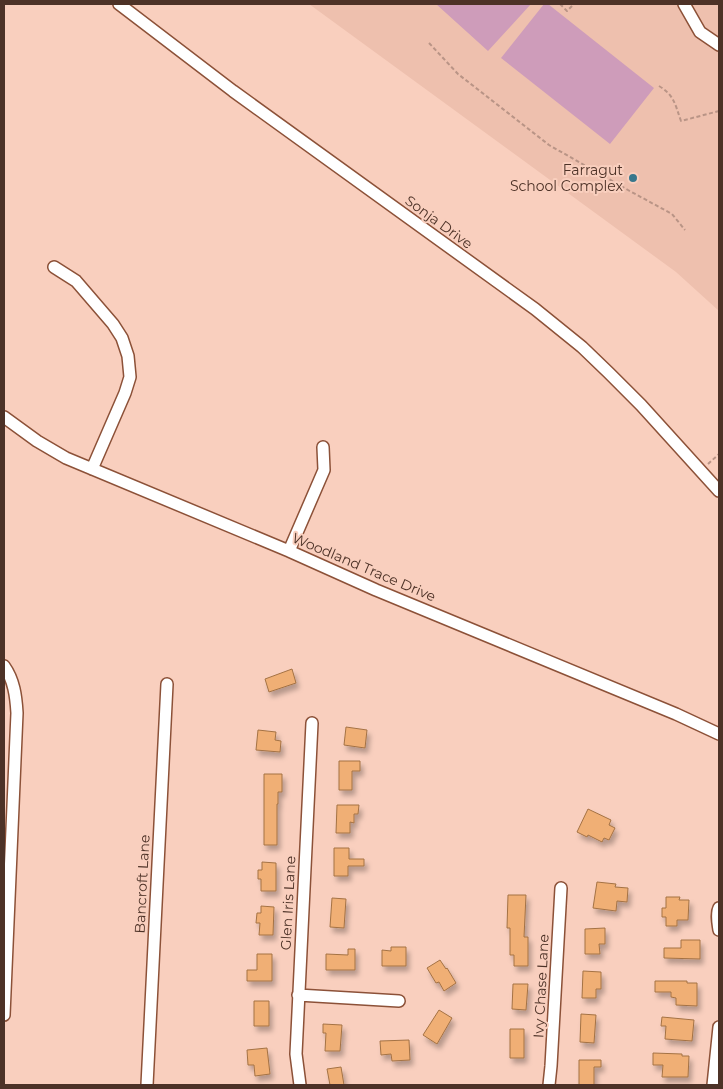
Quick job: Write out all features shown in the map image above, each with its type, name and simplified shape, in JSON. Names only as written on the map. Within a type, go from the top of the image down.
[{"type":"street","name":"Sonja Drive","points":[[119,4],[233,91],[535,309],[582,347],[641,405],[719,491]]},
{"type":"street","points":[[684,4],[700,32],[719,45]]},
{"type":"street","points":[[54,267],[76,281],[113,324],[122,338],[128,356],[130,376],[125,393],[92,469]]},
{"type":"street","name":"Woodland Trace Drive","points":[[4,417],[37,441],[66,458],[289,551],[376,590],[676,714],[719,734]]},
{"type":"street","points":[[289,551],[324,470],[323,447]]},
{"type":"street","points":[[4,666],[16,692],[16,713],[8,803],[4,1015]]},
{"type":"street","name":"Bancroft Lane","points":[[147,1085],[167,684]]},
{"type":"street","name":"Glen Iris Lane","points":[[300,1085],[296,1054],[312,723]]},
{"type":"street","name":"Ivy Chase Lane","points":[[549,1085],[552,1066],[561,888]]},
{"type":"street","points":[[719,908],[719,930]]},
{"type":"street","points":[[298,995],[398,1001]]},
{"type":"street","points":[[713,1085],[719,1026]]},
{"type":"path","points":[[560,4],[567,11],[574,4]]},
{"type":"path","points":[[429,43],[458,74],[549,145],[672,214],[685,230]]},
{"type":"path","points":[[659,86],[668,91],[681,121],[719,111]]},
{"type":"path","points":[[701,470],[719,454]]},
{"type":"shaded area","name":"Farragut School Complex","points":[[309,4],[719,4],[719,311],[676,272]]},
{"type":"shaded area","points":[[436,4],[531,4],[488,51]]},
{"type":"shaded area","points":[[544,4],[548,4],[654,88],[610,144],[501,58]]},
{"type":"building","points":[[292,669],[296,683],[269,692],[265,679]]},
{"type":"building","points":[[346,727],[367,730],[365,748],[344,745]]},
{"type":"building","points":[[258,730],[276,732],[275,740],[281,741],[280,752],[256,750]]},
{"type":"building","points":[[339,761],[360,761],[360,771],[352,771],[352,790],[339,790]]},
{"type":"building","points":[[264,774],[282,774],[282,792],[278,792],[277,804],[277,845],[264,845]]},
{"type":"building","points":[[337,805],[359,805],[358,814],[354,814],[354,823],[350,822],[350,833],[336,833]]},
{"type":"building","points":[[588,809],[611,820],[609,825],[615,828],[609,840],[604,838],[602,842],[577,832]]},
{"type":"building","points":[[334,848],[349,848],[349,859],[364,859],[364,866],[348,866],[348,876],[334,876]]},
{"type":"building","points":[[262,862],[276,863],[276,891],[261,891],[261,879],[258,879],[258,870],[262,870]]},
{"type":"building","points":[[597,882],[616,884],[615,887],[628,888],[627,902],[617,901],[616,911],[593,908]]},
{"type":"building","points":[[508,895],[526,895],[524,937],[528,937],[528,966],[514,966],[514,955],[510,955],[510,928],[507,928]]},
{"type":"building","points":[[666,897],[680,897],[679,900],[689,900],[688,920],[677,920],[677,926],[666,926],[666,917],[662,917],[662,908],[666,908]]},
{"type":"building","points":[[332,898],[346,899],[344,928],[330,927]]},
{"type":"building","points":[[261,906],[274,907],[273,935],[259,935],[260,923],[256,923],[257,913],[261,913]]},
{"type":"building","points":[[605,928],[605,944],[599,944],[600,954],[585,954],[585,929]]},
{"type":"building","points":[[681,940],[700,940],[700,959],[664,958],[664,948],[681,948]]},
{"type":"building","points":[[391,947],[406,947],[406,966],[382,966],[382,950],[391,951]]},
{"type":"building","points":[[348,949],[355,949],[355,970],[326,970],[326,954],[348,955]]},
{"type":"building","points":[[257,954],[272,954],[272,981],[247,981],[247,970],[257,970]]},
{"type":"building","points":[[440,960],[456,983],[444,991],[439,982],[436,983],[427,968]]},
{"type":"building","points":[[583,971],[601,972],[601,989],[596,989],[596,998],[582,998]]},
{"type":"building","points":[[655,981],[687,981],[687,983],[697,983],[697,1006],[676,1005],[676,998],[671,997],[671,992],[655,992]]},
{"type":"building","points":[[513,984],[528,984],[526,1010],[512,1009]]},
{"type":"building","points":[[254,1001],[269,1001],[269,1026],[254,1026]]},
{"type":"building","points":[[439,1010],[452,1018],[437,1044],[423,1035]]},
{"type":"building","points":[[581,1014],[596,1015],[594,1043],[580,1042]]},
{"type":"building","points":[[662,1017],[694,1020],[692,1041],[665,1039],[666,1026],[661,1026]]},
{"type":"building","points":[[323,1024],[342,1025],[340,1051],[325,1051],[326,1033],[323,1033]]},
{"type":"building","points":[[510,1029],[524,1029],[524,1058],[510,1058]]},
{"type":"building","points":[[409,1040],[410,1060],[392,1061],[391,1054],[381,1055],[380,1041]]},
{"type":"building","points":[[267,1048],[270,1074],[255,1076],[254,1065],[248,1065],[247,1050]]},
{"type":"building","points":[[653,1053],[689,1056],[688,1077],[662,1077],[663,1065],[653,1065]]},
{"type":"building","points":[[579,1060],[601,1060],[601,1067],[594,1067],[594,1085],[579,1085]]},
{"type":"building","points":[[341,1067],[344,1085],[330,1085],[327,1069]]},
{"type":"place","name":"Farragut School Complex","points":[[633,178]]}]
